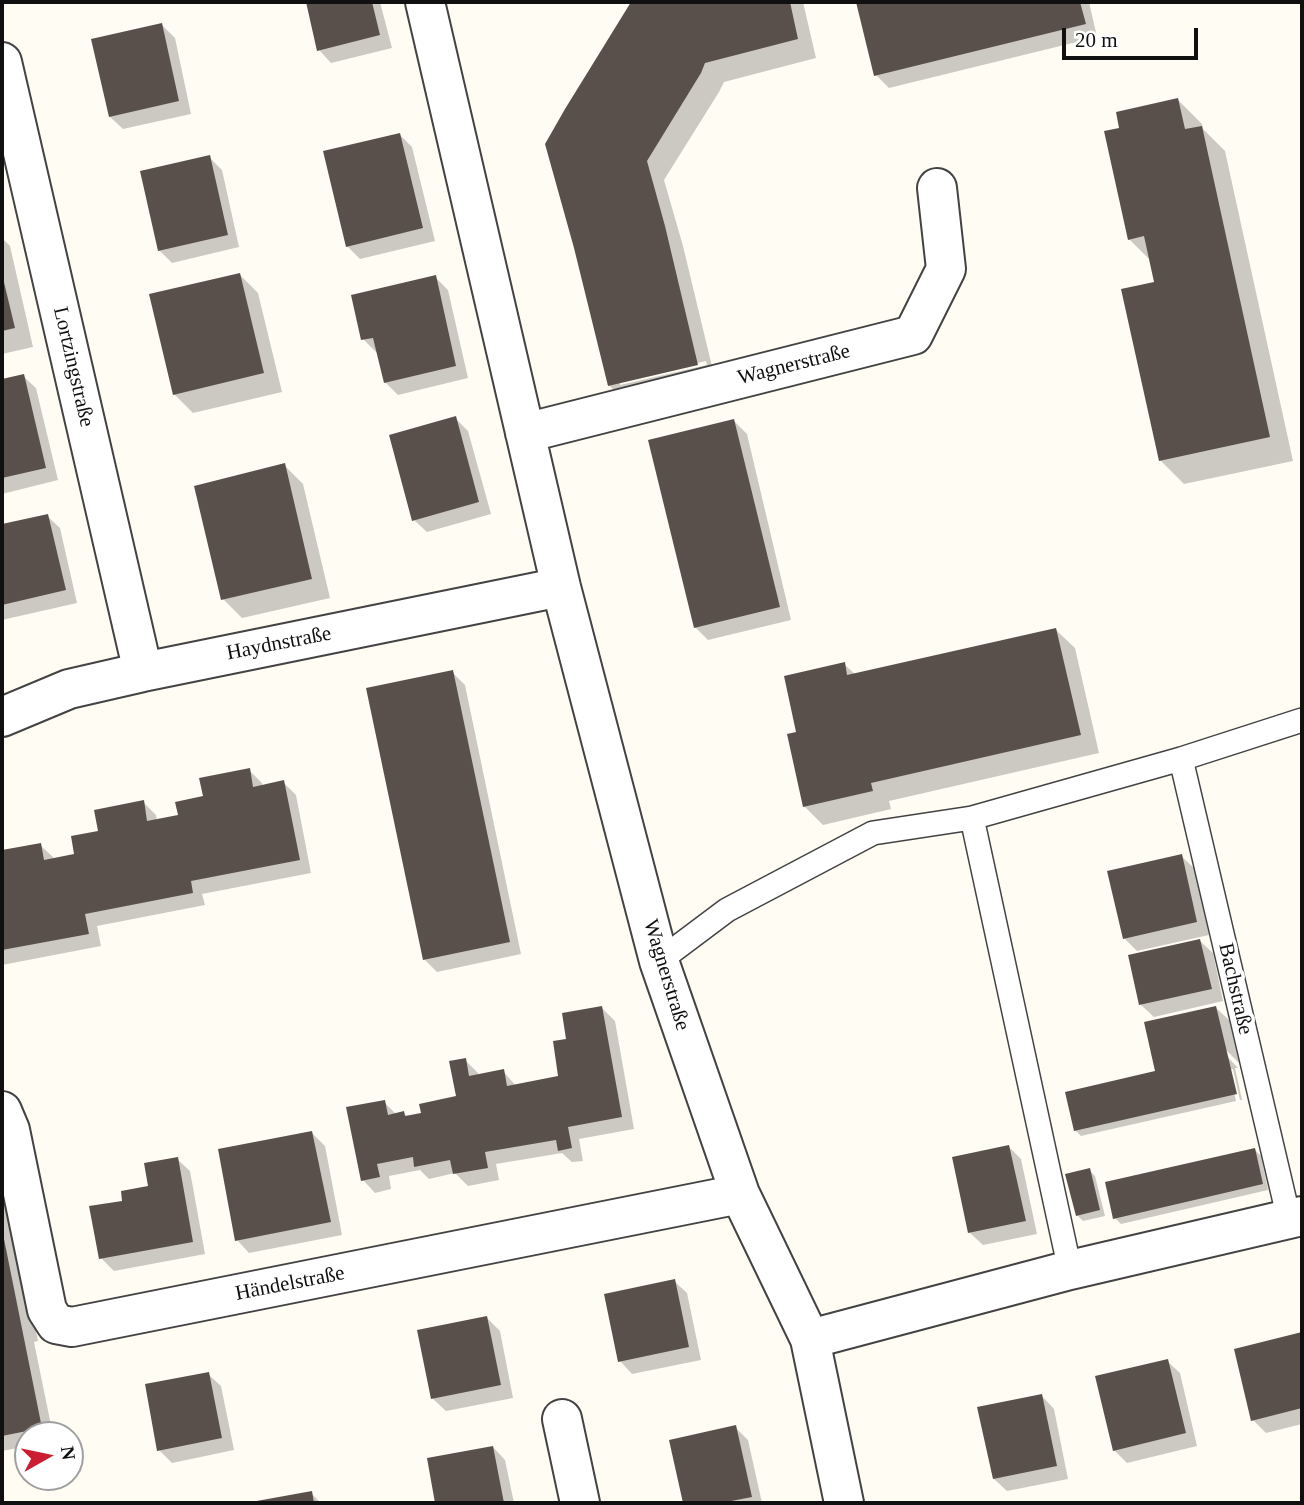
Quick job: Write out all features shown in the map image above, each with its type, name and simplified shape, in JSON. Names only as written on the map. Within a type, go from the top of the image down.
[{"type":"street","name":"Wagnerstraße","points":[[425,2],[561,587],[659,961],[740,1194],[810,1339],[844,1503]]},
{"type":"street","name":"Lortzingstraße","points":[[2,62],[143,671]]},
{"type":"street","name":"Wagnerstraße","points":[[525,433],[913,335],[946,269],[937,188]]},
{"type":"street","name":"Haydnstraße","points":[[2,718],[69,689],[143,671],[561,587]]},
{"type":"street","name":"Händelstraße","points":[[2,1111],[9,1130],[47,1310],[56,1324],[72,1327],[740,1194]]},
{"type":"street","name":"Bachstraße","points":[[810,1339],[1070,1270],[1296,1217]]},
{"type":"street","points":[[562,1419],[580,1503]]},
{"type":"lane","points":[[659,961],[727,910],[873,833],[972,818],[1302,720]]},
{"type":"lane","name":"Bachstraße","points":[[1181,758],[1296,1217]]},
{"type":"lane","points":[[972,818],[1070,1270]]},
{"type":"building","points":[[306,2],[372,2],[380,35],[317,51]]},
{"type":"building","points":[[631,2],[790,2],[798,39],[705,63],[647,161],[698,365],[608,386],[545,144]]},
{"type":"building","points":[[856,2],[1080,2],[1086,24],[874,76]]},
{"type":"building","points":[[162,23],[179,101],[109,117],[91,39]]},
{"type":"building","points":[[1178,98],[1185,129],[1202,126],[1270,437],[1159,461],[1121,289],[1154,282],[1144,236],[1128,240],[1104,131],[1119,128],[1116,112]]},
{"type":"building","points":[[400,133],[423,228],[346,247],[323,151]]},
{"type":"building","points":[[210,155],[228,235],[158,251],[140,171]]},
{"type":"building","points":[[240,273],[264,373],[173,395],[149,294]]},
{"type":"building","points":[[2,274],[15,328],[2,331]]},
{"type":"building","points":[[436,275],[456,366],[384,383],[373,338],[361,340],[351,295]]},
{"type":"building","points":[[24,374],[46,468],[2,478],[2,379]]},
{"type":"building","points":[[456,416],[479,502],[412,521],[389,435]]},
{"type":"building","points":[[734,419],[780,607],[694,628],[648,440]]},
{"type":"building","points":[[285,463],[312,579],[221,600],[194,486]]},
{"type":"building","points":[[48,514],[66,590],[2,605],[2,524]]},
{"type":"building","points":[[1056,628],[1081,735],[871,783],[873,791],[803,807],[787,734],[796,732],[784,676],[845,662],[847,675]]},
{"type":"building","points":[[453,670],[510,942],[423,960],[366,688]]},
{"type":"building","points":[[250,768],[253,787],[284,780],[300,860],[191,881],[193,893],[85,914],[89,934],[2,950],[2,850],[41,843],[44,860],[74,854],[71,836],[98,831],[94,810],[144,800],[147,821],[178,815],[175,802],[203,796],[199,778]]},
{"type":"building","points":[[1182,854],[1197,922],[1123,939],[1107,871]]},
{"type":"building","points":[[1200,939],[1212,989],[1139,1005],[1128,955]]},
{"type":"building","points":[[602,1006],[622,1117],[568,1127],[572,1148],[558,1151],[556,1140],[485,1152],[488,1168],[453,1174],[450,1160],[414,1167],[413,1157],[377,1164],[380,1177],[361,1181],[346,1107],[385,1100],[388,1115],[404,1111],[405,1116],[421,1113],[419,1104],[456,1096],[449,1061],[466,1058],[469,1076],[504,1069],[507,1086],[558,1076],[553,1041],[566,1039],[562,1013]]},
{"type":"building","points":[[1216,1006],[1237,1094],[1074,1131],[1065,1092],[1155,1071],[1144,1022]]},
{"type":"building","points":[[312,1131],[331,1222],[235,1241],[218,1149]]},
{"type":"building","points":[[1009,1145],[1026,1221],[968,1233],[952,1157]]},
{"type":"building","points":[[1255,1148],[1263,1184],[1113,1219],[1105,1182]]},
{"type":"building","points":[[178,1157],[193,1242],[99,1259],[89,1206],[122,1201],[121,1191],[148,1186],[144,1163]]},
{"type":"building","points":[[1090,1168],[1100,1210],[1076,1216],[1065,1174]]},
{"type":"building","points":[[3,1234],[41,1421],[14,1421],[14,1434],[2,1436]]},
{"type":"building","points":[[675,1279],[689,1347],[618,1362],[604,1294]]},
{"type":"building","points":[[487,1316],[501,1385],[431,1399],[417,1330]]},
{"type":"building","points":[[1302,1332],[1302,1408],[1251,1421],[1234,1349]]},
{"type":"building","points":[[1168,1359],[1186,1433],[1113,1451],[1095,1376]]},
{"type":"building","points":[[209,1372],[222,1438],[157,1451],[145,1384]]},
{"type":"building","points":[[1042,1394],[1057,1466],[993,1479],[977,1407]]},
{"type":"building","points":[[736,1425],[752,1497],[721,1503],[683,1503],[669,1440]]},
{"type":"building","points":[[493,1446],[504,1503],[435,1503],[427,1458]]},
{"type":"building","points":[[312,1491],[314,1503],[251,1503],[251,1502]]}]
